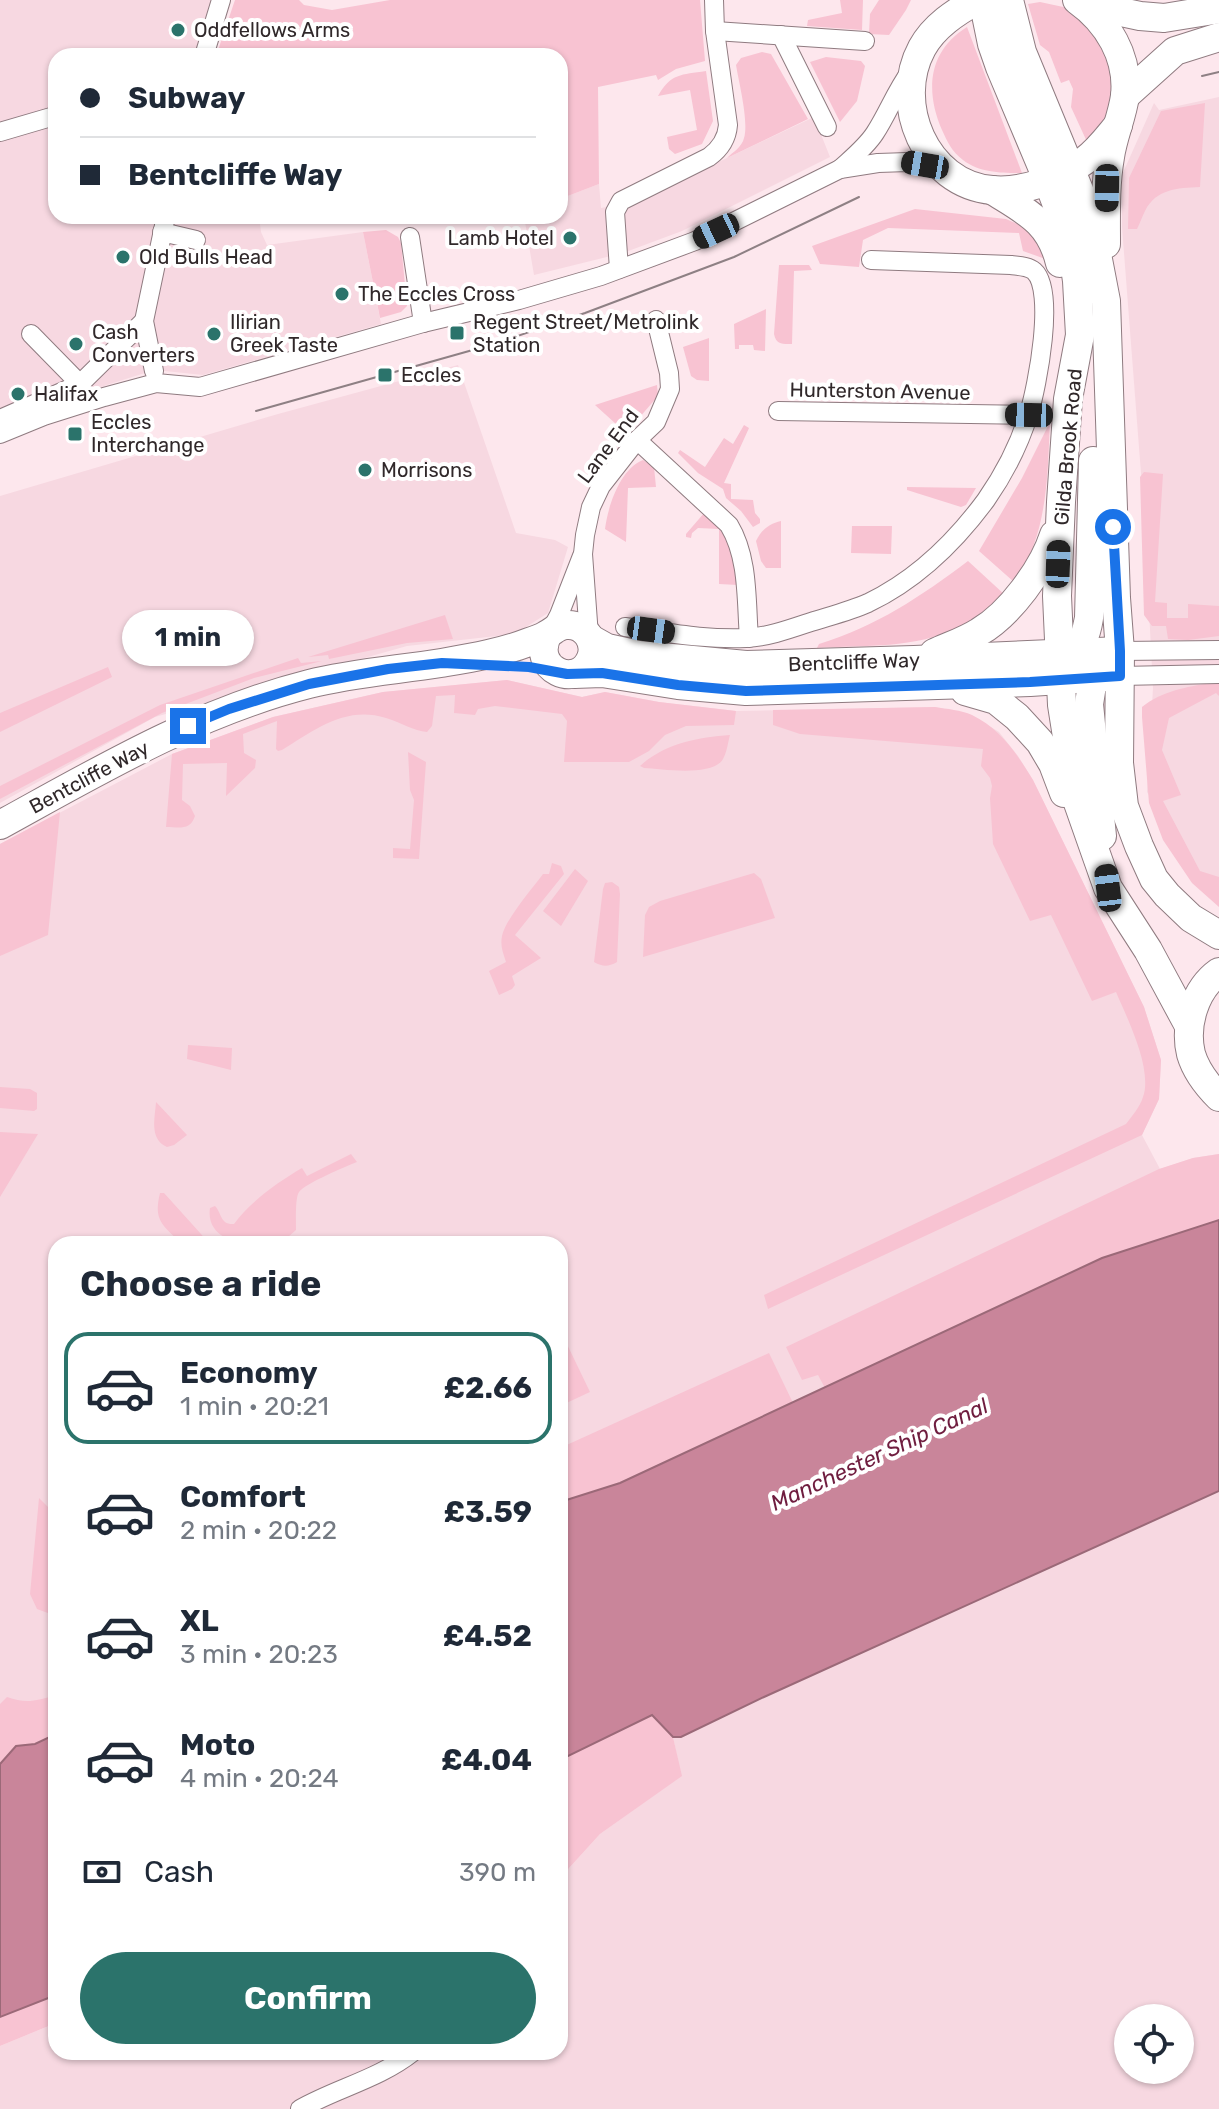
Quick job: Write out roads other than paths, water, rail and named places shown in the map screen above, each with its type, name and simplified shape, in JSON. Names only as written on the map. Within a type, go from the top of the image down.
[{"type":"main road","points":[[940,0],[918,56],[910,95],[914,122],[923,145],[943,168],[961,180],[992,190],[1013,189],[1085,155],[1109,157],[1106,301]]},
{"type":"main road","points":[[918,56],[946,20],[980,0]]},
{"type":"main road","name":"Gilda Brook Road","points":[[980,0],[1000,67],[1085,155]]},
{"type":"main road","name":"Gilda Brook Road","points":[[1009,0],[1022,52],[1085,155],[1091,223],[1106,301],[1116,598],[1112,668],[1124,806],[1154,879],[1191,918],[1219,935]]},
{"type":"main road","points":[[1080,2],[1106,28],[1119,50],[1125,96]]},
{"type":"main road","points":[[1080,2],[1140,16],[1164,18],[1219,9]]},
{"type":"main road","points":[[1085,155],[1125,96],[1175,51],[1219,37]]},
{"type":"main road","name":"Gilda Brook Road","points":[[1085,155],[1066,229],[1077,281],[1080,335],[1068,399],[1061,502],[1057,596],[1062,705],[1077,800],[1108,888],[1148,950],[1189,1026]]},
{"type":"main road","points":[[992,190],[1041,223],[1057,252],[1065,296],[1068,399]]},
{"type":"main road","points":[[1062,667],[1084,641],[1089,618],[1095,426],[1107,357]]},
{"type":"main road","points":[[912,673],[982,630],[1012,603],[1043,561],[1054,538],[1061,502]]},
{"type":"main road","points":[[570,624],[584,630],[590,637],[593,646],[590,660],[581,671],[564,672],[549,666],[543,654],[544,640],[549,633],[570,624]]},
{"type":"main road","name":"Bentcliffe Way","points":[[0,825],[147,745],[229,709],[327,680],[442,663],[507,649],[549,633]]},
{"type":"main road","name":"Bentcliffe Way","points":[[590,637],[607,648],[639,655],[746,665],[912,673]]},
{"type":"main road","name":"Bentcliffe Way","points":[[442,663],[602,673],[664,684],[746,691],[912,673],[1112,668]]},
{"type":"main road","points":[[1108,888],[1089,704],[1092,685],[1112,668]]},
{"type":"main road","points":[[912,673],[996,700],[1040,742],[1053,764],[1074,824],[1108,888]]},
{"type":"main road","points":[[1219,972],[1196,1000],[1189,1026],[1191,1053],[1202,1079],[1219,1097]]},
{"type":"street","points":[[206,48],[221,0]]},
{"type":"street","points":[[619,269],[615,212],[621,201],[709,157],[716,152],[727,134],[714,0]]},
{"type":"street","points":[[715,31],[865,41]]},
{"type":"street","points":[[781,35],[827,127]]},
{"type":"street","points":[[0,434],[44,416],[156,383],[200,387],[423,323],[519,300],[695,241],[840,169],[875,134],[918,56]]},
{"type":"street","points":[[0,132],[48,118]]},
{"type":"street","points":[[840,169],[908,162],[943,168]]},
{"type":"street","points":[[154,371],[144,321],[164,224],[196,240]]},
{"type":"street","points":[[410,237],[423,323]]},
{"type":"street","points":[[625,627],[702,638],[749,638],[852,610],[887,592],[930,562],[966,526],[987,499],[1005,469],[1029,415],[1037,384],[1045,324],[1044,291],[1036,273],[1011,265],[871,260]]},
{"type":"street","name":"Lane End","points":[[590,637],[583,554],[591,507],[601,486],[637,440],[656,422],[670,389],[656,320]]},
{"type":"street","points":[[0,419],[80,384],[144,321]]},
{"type":"street","points":[[31,334],[80,384]]},
{"type":"street","name":"Hunterston Avenue","points":[[778,411],[1029,415]]},
{"type":"street","points":[[637,440],[729,525],[736,537],[744,572],[749,638]]},
{"type":"street","name":"Lane End","points":[[549,633],[583,554]]},
{"type":"street","points":[[1112,668],[1219,650]]},
{"type":"street","points":[[1112,668],[1219,674]]},
{"type":"street","points":[[300,2109],[376,2076],[403,2060]]},
{"type":"water","name":"Manchester Ship Canal","points":[[1219,1220],[1219,1491],[681,1737],[673,1737],[652,1715],[568,1756],[568,1499],[620,1483],[1102,1258]]},
{"type":"water","points":[[48,1738],[48,1998],[0,2017],[0,1764],[16,1746],[35,1744]]},
{"type":"tram line","points":[[1202,76],[1219,72]]},
{"type":"tram line","points":[[256,411],[494,344],[585,313],[734,257],[859,197]]},
{"type":"place","name":"Oddfellows Arms","points":[[178,30]]},
{"type":"place","name":"Lamb Hotel","points":[[570,238]]},
{"type":"place","name":"Old Bulls Head","points":[[123,257]]},
{"type":"place","name":"The Eccles Cross","points":[[342,294]]},
{"type":"place","name":"Regent Street/Metrolink Station","points":[[457,333]]},
{"type":"place","name":"Ilirian Greek Taste","points":[[214,334]]},
{"type":"place","name":"Cash Converters","points":[[76,344]]},
{"type":"place","name":"Eccles","points":[[385,375]]},
{"type":"place","name":"Halifax","points":[[18,394]]},
{"type":"place","name":"Eccles Interchange","points":[[75,434]]},
{"type":"place","name":"Morrisons","points":[[365,470]]}]
